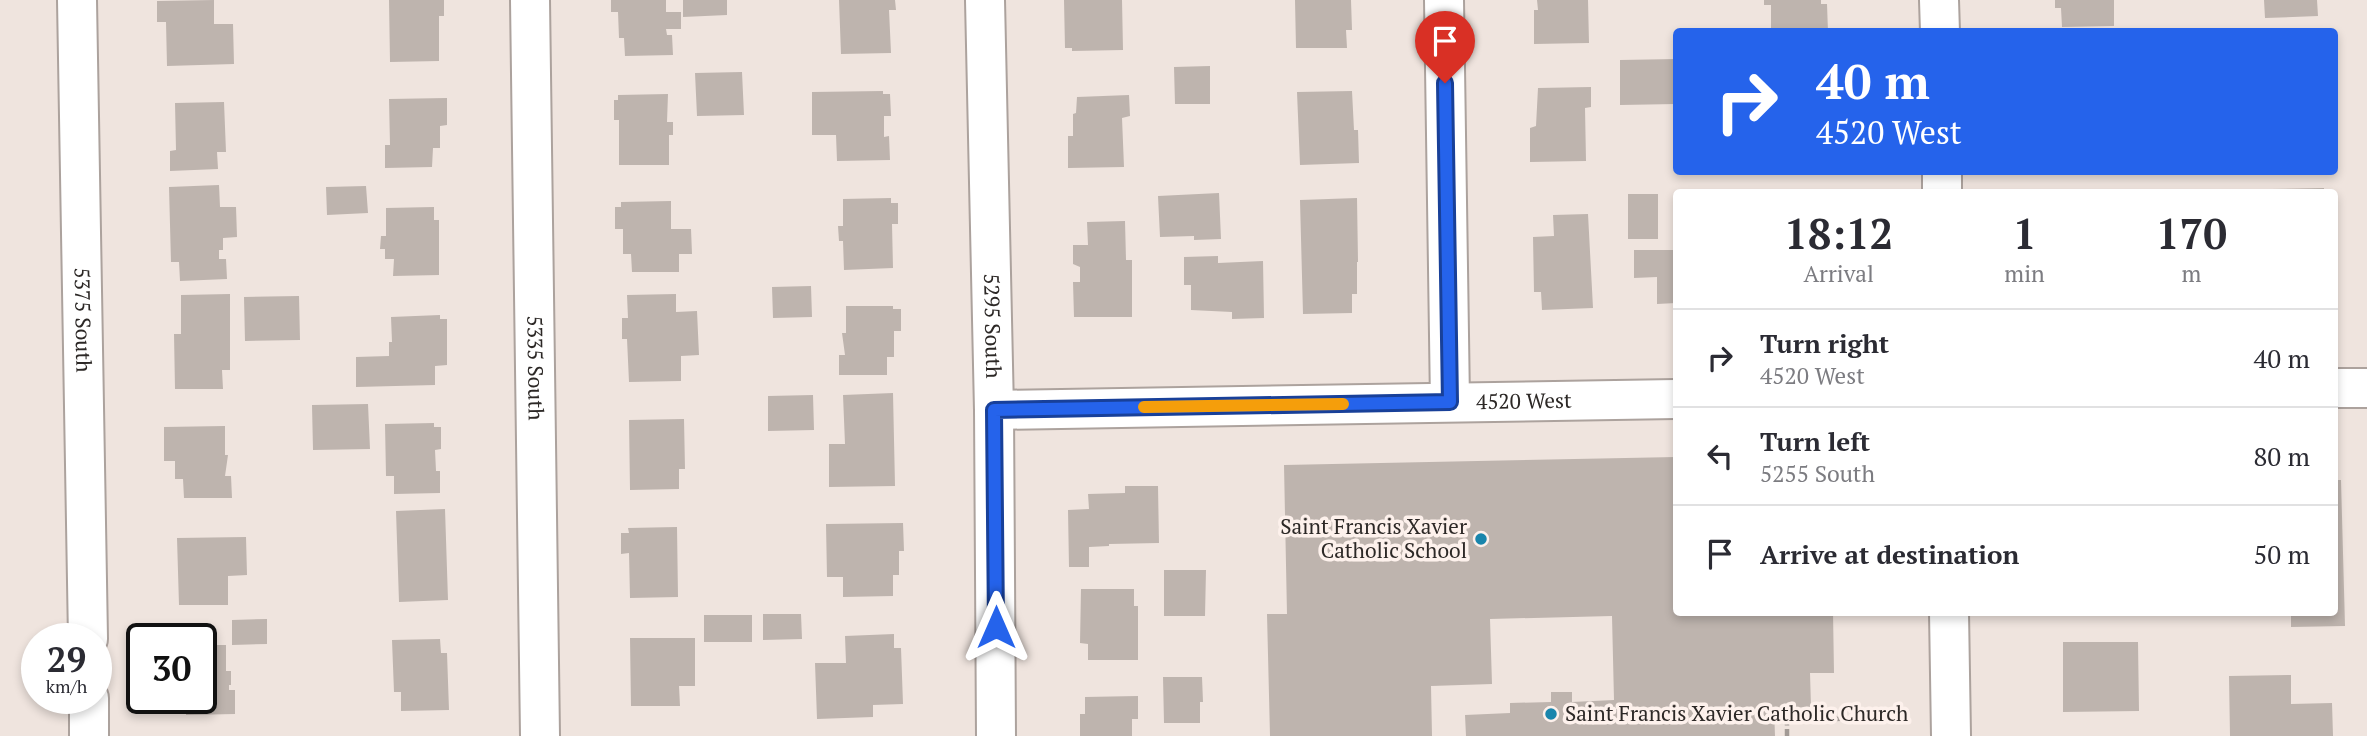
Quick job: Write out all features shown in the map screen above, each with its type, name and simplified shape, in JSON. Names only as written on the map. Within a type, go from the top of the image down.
[{"type":"street","name":"5375 South","points":[[77,0],[88,623]]},
{"type":"street","name":"5335 South","points":[[530,0],[540,736]]},
{"type":"street","name":"5295 South","points":[[985,0],[994,410],[996,736]]},
{"type":"street","points":[[1444,0],[1450,402]]},
{"type":"street","points":[[1940,0],[1940,28]]},
{"type":"street","points":[[2338,388],[2367,388]]},
{"type":"street","name":"4520 West","points":[[994,410],[1673,399]]},
{"type":"street","points":[[1949,616],[1951,736]]},
{"type":"street","points":[[89,714],[89,736]]},
{"type":"path","points":[[1787,736],[1787,720],[1882,718]]},
{"type":"building","points":[[214,0],[214,24],[233,24],[234,64],[167,66],[166,22],[157,22],[157,1]]},
{"type":"building","points":[[389,0],[444,0],[444,16],[439,16],[439,61],[390,62]]},
{"type":"building","points":[[611,0],[666,0],[666,12],[681,12],[681,29],[666,29],[667,35],[672,35],[673,55],[625,56],[624,38],[619,38],[618,12],[611,12]]},
{"type":"building","points":[[683,0],[727,0],[727,15],[683,17]]},
{"type":"building","points":[[839,0],[895,0],[896,10],[889,10],[891,53],[841,54]]},
{"type":"building","points":[[1064,0],[1122,0],[1123,50],[1072,51],[1072,48],[1065,48]]},
{"type":"building","points":[[1295,0],[1351,0],[1352,30],[1346,30],[1347,48],[1296,48]]},
{"type":"building","points":[[1537,0],[1588,0],[1589,43],[1534,44],[1534,10],[1538,10]]},
{"type":"building","points":[[1764,0],[1821,0],[1821,4],[1827,4],[1828,28],[1771,28],[1771,5],[1764,5]]},
{"type":"building","points":[[2055,0],[2114,0],[2114,26],[2062,27],[2061,8],[2055,8]]},
{"type":"building","points":[[2264,0],[2317,0],[2318,16],[2265,18]]},
{"type":"building","points":[[1673,59],[1673,104],[1620,105],[1620,60]]},
{"type":"building","points":[[1210,66],[1210,104],[1175,104],[1174,67]]},
{"type":"building","points":[[742,72],[744,115],[697,116],[695,73]]},
{"type":"building","points":[[1591,87],[1591,107],[1585,108],[1586,161],[1530,162],[1530,128],[1536,126],[1538,88]]},
{"type":"building","points":[[883,91],[883,94],[890,94],[891,116],[884,116],[884,137],[889,136],[890,160],[837,161],[836,135],[812,135],[812,92]]},
{"type":"building","points":[[1352,91],[1354,130],[1358,130],[1359,163],[1300,165],[1297,92]]},
{"type":"building","points":[[668,94],[667,122],[673,122],[673,135],[669,135],[669,165],[619,165],[619,120],[614,120],[614,100],[618,100],[618,95]]},
{"type":"building","points":[[1129,95],[1130,116],[1122,118],[1124,167],[1068,168],[1068,136],[1073,136],[1073,114],[1076,113],[1077,97]]},
{"type":"building","points":[[447,98],[447,125],[440,126],[440,148],[433,148],[432,167],[385,168],[385,145],[390,145],[389,99]]},
{"type":"building","points":[[224,102],[226,152],[217,152],[218,169],[170,171],[170,151],[176,150],[175,103]]},
{"type":"building","points":[[219,185],[220,207],[236,207],[237,237],[223,238],[223,250],[219,250],[219,259],[226,259],[227,279],[180,281],[179,262],[171,262],[169,187]]},
{"type":"building","points":[[366,186],[368,213],[327,215],[326,187]]},
{"type":"building","points":[[1219,193],[1221,239],[1194,240],[1194,236],[1160,237],[1158,196]]},
{"type":"building","points":[[1628,194],[1658,194],[1658,239],[1628,239]]},
{"type":"building","points":[[891,198],[891,203],[898,203],[898,224],[892,224],[893,268],[844,270],[843,241],[839,241],[838,226],[843,226],[843,199]]},
{"type":"building","points":[[1357,198],[1357,294],[1352,294],[1352,313],[1303,314],[1300,200]]},
{"type":"building","points":[[671,201],[671,229],[691,229],[692,254],[679,254],[679,272],[632,272],[631,254],[623,254],[623,229],[615,229],[615,207],[621,207],[621,202]]},
{"type":"building","points":[[434,207],[434,220],[439,220],[439,275],[393,276],[394,259],[385,259],[385,249],[380,249],[381,236],[386,236],[386,208]]},
{"type":"building","points":[[1588,214],[1593,308],[1542,310],[1541,292],[1534,292],[1533,237],[1554,236],[1553,215]]},
{"type":"building","points":[[1125,221],[1126,260],[1132,260],[1132,317],[1074,317],[1073,282],[1080,282],[1080,267],[1073,264],[1073,245],[1088,245],[1087,222]]},
{"type":"building","points":[[1634,250],[1673,250],[1673,303],[1657,304],[1657,277],[1634,278]]},
{"type":"building","points":[[1218,256],[1218,263],[1263,261],[1264,318],[1232,319],[1232,312],[1191,310],[1191,285],[1184,285],[1184,257]]},
{"type":"building","points":[[811,286],[812,317],[773,318],[772,287]]},
{"type":"building","points":[[230,294],[230,370],[222,370],[223,389],[175,389],[174,334],[181,334],[181,295]]},
{"type":"building","points":[[676,294],[676,312],[697,311],[699,355],[681,356],[681,381],[629,382],[627,339],[622,339],[622,318],[628,318],[627,295]]},
{"type":"building","points":[[299,296],[300,340],[245,341],[244,297]]},
{"type":"building","points":[[846,306],[893,306],[893,309],[901,309],[901,331],[894,331],[894,357],[887,357],[887,375],[839,375],[839,355],[845,355],[842,333],[846,333]]},
{"type":"building","points":[[440,315],[440,319],[447,319],[447,365],[435,366],[435,385],[356,387],[356,357],[389,356],[389,342],[392,342],[391,317]]},
{"type":"building","points":[[893,393],[895,486],[829,487],[829,444],[845,444],[843,395]]},
{"type":"building","points":[[813,395],[814,430],[768,431],[768,396]]},
{"type":"building","points":[[368,404],[370,449],[313,450],[312,405]]},
{"type":"building","points":[[684,419],[685,469],[679,469],[679,489],[630,490],[629,420]]},
{"type":"building","points":[[434,423],[434,427],[441,427],[441,449],[435,450],[436,471],[440,471],[440,493],[394,494],[394,476],[386,476],[385,424]]},
{"type":"building","points":[[225,426],[225,455],[228,455],[225,476],[231,476],[232,498],[184,498],[183,479],[175,479],[175,461],[164,461],[164,427]]},
{"type":"building","name":"Saint Francis Xavier Catholic School","points":[[1673,457],[1673,616],[1833,616],[1834,673],[1810,673],[1811,707],[1774,708],[1775,736],[1466,736],[1465,715],[1510,713],[1510,703],[1551,702],[1551,692],[1572,692],[1572,702],[1614,700],[1612,616],[1490,619],[1492,684],[1431,686],[1432,736],[1270,736],[1267,614],[1287,614],[1284,465]]},
{"type":"building","points":[[2338,480],[2341,480],[2345,626],[2291,627],[2291,616],[2338,616]]},
{"type":"building","points":[[1125,486],[1158,486],[1159,543],[1089,547],[1089,567],[1069,567],[1068,510],[1089,509],[1088,494],[1125,493]]},
{"type":"building","points":[[445,509],[448,600],[399,602],[396,511]]},
{"type":"building","points":[[903,523],[904,551],[899,551],[899,575],[893,575],[893,596],[843,597],[843,577],[827,577],[826,524]]},
{"type":"building","points":[[677,527],[678,597],[630,598],[629,553],[621,554],[621,533],[629,533],[628,528]]},
{"type":"building","points":[[246,537],[247,575],[228,576],[228,605],[179,605],[177,538]]},
{"type":"building","points":[[1164,570],[1206,570],[1205,616],[1164,616]]},
{"type":"building","points":[[1081,589],[1134,589],[1134,606],[1138,606],[1138,660],[1088,660],[1088,644],[1080,643]]},
{"type":"building","points":[[763,614],[801,614],[802,639],[763,640]]},
{"type":"building","points":[[704,615],[752,615],[752,642],[704,642]]},
{"type":"building","points":[[267,619],[267,644],[232,645],[232,620]]},
{"type":"building","points":[[894,634],[894,648],[901,648],[903,704],[873,705],[873,717],[817,719],[815,663],[846,663],[845,636]]},
{"type":"building","points":[[630,638],[695,638],[695,686],[679,686],[680,706],[631,706]]},
{"type":"building","points":[[440,639],[441,653],[447,653],[449,710],[401,711],[401,692],[394,692],[392,640]]},
{"type":"building","points":[[2063,642],[2138,642],[2139,711],[2063,712]]},
{"type":"building","points":[[217,645],[226,645],[226,671],[231,671],[229,690],[235,690],[235,714],[186,715],[217,714]]},
{"type":"building","points":[[2291,675],[2291,704],[2332,703],[2333,736],[2230,736],[2229,676]]},
{"type":"building","points":[[1163,677],[1202,677],[1200,723],[1164,723]]},
{"type":"building","points":[[1138,696],[1138,719],[1132,719],[1132,736],[1080,736],[1080,714],[1085,714],[1085,697]]},
{"type":"slow traffic","points":[[1144,407],[1343,404]]},
{"type":"place","name":"Saint Francis Xavier Catholic School","points":[[1481,539]]},
{"type":"place","name":"Saint Francis Xavier Catholic Church","points":[[1551,714]]},
{"type":"route","points":[[996,627],[994,410],[1450,402],[1445,83]]}]
